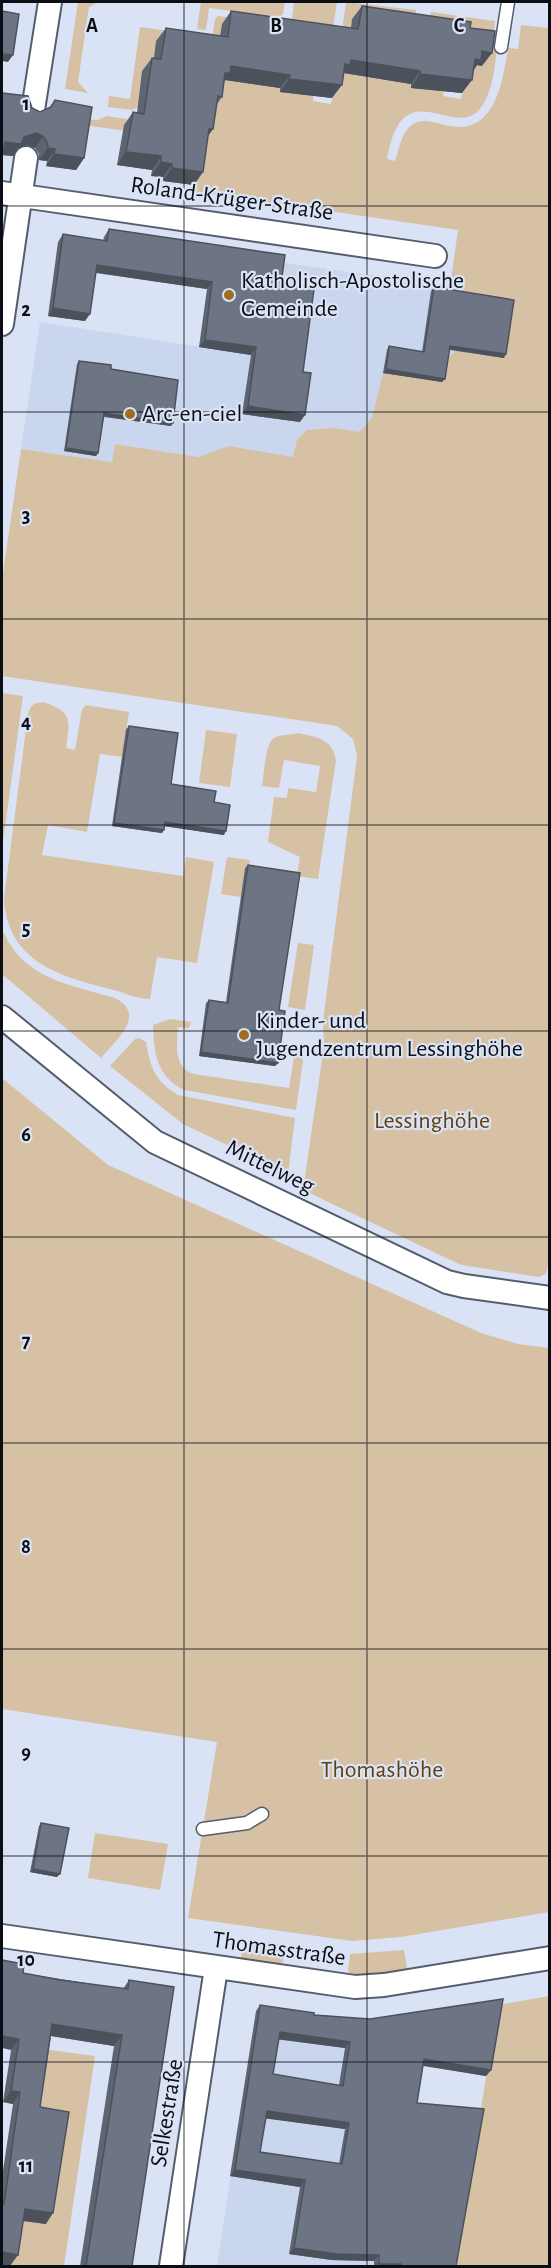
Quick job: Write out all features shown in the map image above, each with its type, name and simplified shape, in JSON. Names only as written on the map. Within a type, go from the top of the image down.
[{"type":"street","points":[[33,110],[50,2]]},
{"type":"street","points":[[2,324],[11,194],[26,158]]},
{"type":"street","name":"Roland-Krüger-Straße","points":[[11,194],[435,256]]},
{"type":"street","name":"Mittelweg","points":[[2,1017],[155,1142],[447,1282],[549,1298]]},
{"type":"street","name":"Thomasstraße","points":[[2,1936],[355,1987],[384,1985],[549,1958]]},
{"type":"street","name":"Selkestraße","points":[[171,2266],[216,1968]]},
{"type":"lane","points":[[501,47],[508,2]]},
{"type":"lane","points":[[203,1829],[246,1823],[262,1814]]},
{"type":"shaded area","points":[[279,262],[518,296],[406,476],[229,447],[199,457],[116,444],[112,462],[21,449],[40,322],[266,357]]},
{"type":"shaded area","points":[[256,2011],[365,2025],[455,2266],[217,2266]]},
{"type":"green space","points":[[78,2],[98,2],[89,7],[78,82],[88,93],[65,89]]},
{"type":"green space","points":[[201,2],[285,2],[283,14],[279,17],[209,8],[206,30],[197,29]]},
{"type":"green space","points":[[294,2],[337,2],[331,40],[298,20],[292,19]]},
{"type":"green space","points":[[346,2],[416,10],[411,42],[341,39]]},
{"type":"green space","points":[[431,12],[495,21],[493,37],[429,27]]},
{"type":"green space","points":[[218,16],[269,23],[219,45],[211,44],[215,19]]},
{"type":"green space","name":"Lessinghöhe","points":[[521,25],[549,28],[550,1256],[546,1274],[539,1277],[461,1265],[303,1190],[324,1046],[323,1021],[357,756],[353,739],[337,726],[2,676],[2,580],[21,449],[112,462],[115,444],[199,457],[229,446],[293,457],[297,440],[307,430],[334,428],[359,432],[372,418],[383,373],[442,382],[446,359],[456,351],[449,293],[458,230],[192,191],[222,77],[281,86],[280,92],[314,94],[313,101],[331,104],[336,77],[342,70],[444,89],[443,96],[461,99],[466,72],[485,44],[497,46],[491,87],[480,109],[469,117],[456,118],[429,112],[416,112],[404,118],[394,132],[387,159],[395,161],[404,136],[413,124],[427,121],[465,127],[477,122],[487,114],[499,90],[508,48],[518,49]]},
{"type":"green space","points":[[140,27],[205,36],[153,61],[138,107],[133,110],[108,107],[109,96],[130,99]]},
{"type":"green space","points":[[107,116],[132,120],[134,132],[83,125],[84,119],[98,120]]},
{"type":"green space","points":[[2,693],[23,696],[2,849]]},
{"type":"green space","points":[[43,702],[60,709],[65,714],[68,724],[66,748],[75,750],[82,709],[86,705],[129,712],[122,757],[100,754],[87,832],[48,825],[42,855],[183,876],[186,857],[214,862],[197,963],[157,957],[150,999],[135,997],[54,971],[25,951],[15,937],[7,919],[4,898],[28,714],[33,705]]},
{"type":"green space","points":[[206,730],[237,734],[230,787],[199,783]]},
{"type":"green space","points":[[299,733],[328,743],[336,760],[318,879],[297,876],[300,857],[268,842],[274,797],[287,798],[288,788],[316,792],[320,766],[284,760],[279,788],[262,786],[271,741],[279,736]]},
{"type":"green space","points":[[227,857],[250,860],[241,897],[221,894]]},
{"type":"green space","points":[[2,929],[11,946],[35,969],[64,983],[115,998],[124,1005],[129,1012],[126,1028],[101,1058],[2,974]]},
{"type":"green space","points":[[298,943],[314,945],[305,1010],[288,1007]]},
{"type":"green space","points":[[170,1019],[191,1022],[189,1028],[178,1027],[177,1048],[179,1061],[187,1071],[194,1074],[289,1088],[295,1051],[300,1053],[303,1061],[296,1110],[184,1090],[175,1084],[167,1078],[158,1062],[153,1035],[153,1025]]},
{"type":"green space","points":[[139,1038],[146,1042],[149,1059],[159,1079],[178,1095],[295,1118],[288,1174],[183,1124],[110,1066],[135,1039]]},
{"type":"green space","name":"Thomashöhe","points":[[2,1078],[108,1165],[481,1333],[518,1344],[549,1348],[549,1912],[401,1937],[352,1941],[188,1918],[217,1742],[2,1709]]},
{"type":"green space","points":[[95,1833],[168,1844],[160,1890],[88,1878]]},
{"type":"green space","points":[[250,1940],[285,1945],[283,1962],[278,1964],[241,1959],[243,1946]]},
{"type":"green space","points":[[404,1950],[407,1967],[404,1970],[351,1975],[348,1971],[350,1954]]},
{"type":"green space","points":[[549,1996],[549,2266],[455,2266],[498,2005]]},
{"type":"green space","points":[[43,2049],[95,2056],[64,2266],[10,2266]]},
{"type":"building","points":[[362,6],[471,22],[470,28],[495,31],[492,53],[482,51],[481,60],[475,59],[472,80],[420,74],[420,71],[351,60],[350,65],[345,64],[342,85],[289,79],[290,75],[231,66],[230,73],[225,73],[222,97],[218,96],[213,129],[209,129],[203,172],[172,168],[172,164],[161,162],[161,156],[126,152],[133,112],[144,114],[152,58],[161,59],[166,28],[228,37],[231,11],[358,29]]},
{"type":"building","points":[[2,11],[19,14],[13,55],[2,54]]},
{"type":"building","points":[[2,93],[28,96],[32,108],[40,112],[51,107],[55,100],[92,107],[84,158],[54,154],[55,149],[48,148],[43,136],[36,133],[24,137],[21,144],[5,142],[4,148],[2,147]]},
{"type":"building","points":[[109,229],[285,255],[281,284],[314,289],[303,372],[311,373],[305,415],[248,406],[256,347],[205,340],[212,282],[97,265],[90,314],[53,308],[63,234],[107,241]]},
{"type":"building","points":[[434,287],[514,300],[506,354],[450,346],[445,379],[386,369],[389,346],[424,352]]},
{"type":"building","points":[[79,361],[111,365],[111,369],[178,380],[173,423],[104,413],[98,453],[66,448]]},
{"type":"building","points":[[129,726],[178,733],[171,784],[216,791],[214,802],[230,805],[226,831],[165,822],[164,830],[114,823]]},
{"type":"building","points":[[248,865],[300,873],[279,1010],[285,1011],[278,1063],[201,1052],[209,1000],[228,1003]]},
{"type":"building","points":[[41,1823],[69,1828],[60,1874],[33,1869]]},
{"type":"building","points":[[2,1960],[24,1964],[23,1973],[60,1980],[128,1989],[129,1980],[174,1987],[132,2266],[86,2266],[122,2035],[52,2024],[40,2107],[69,2112],[53,2213],[25,2209],[18,2255],[2,2252],[2,2204],[4,2204],[20,2092],[11,2091],[19,2039],[2,2036]]},
{"type":"building","points":[[503,1999],[491,2070],[424,2059],[417,2103],[484,2109],[456,2266],[379,2264],[379,2255],[337,2254],[294,2248],[305,2180],[235,2170],[260,2005],[314,2013],[314,2015],[370,2019]],"holes":[[[280,2032],[350,2042],[343,2086],[273,2074]],[[267,2111],[349,2123],[342,2164],[260,2152]]]},
{"type":"place","name":"Katholisch-Apostolische Gemeinde","points":[[229,295]]},
{"type":"place","name":"Arc-en-ciel","points":[[130,414]]},
{"type":"place","name":"Kinder- und Jugendzentrum Lessinghöhe","points":[[244,1035]]}]
